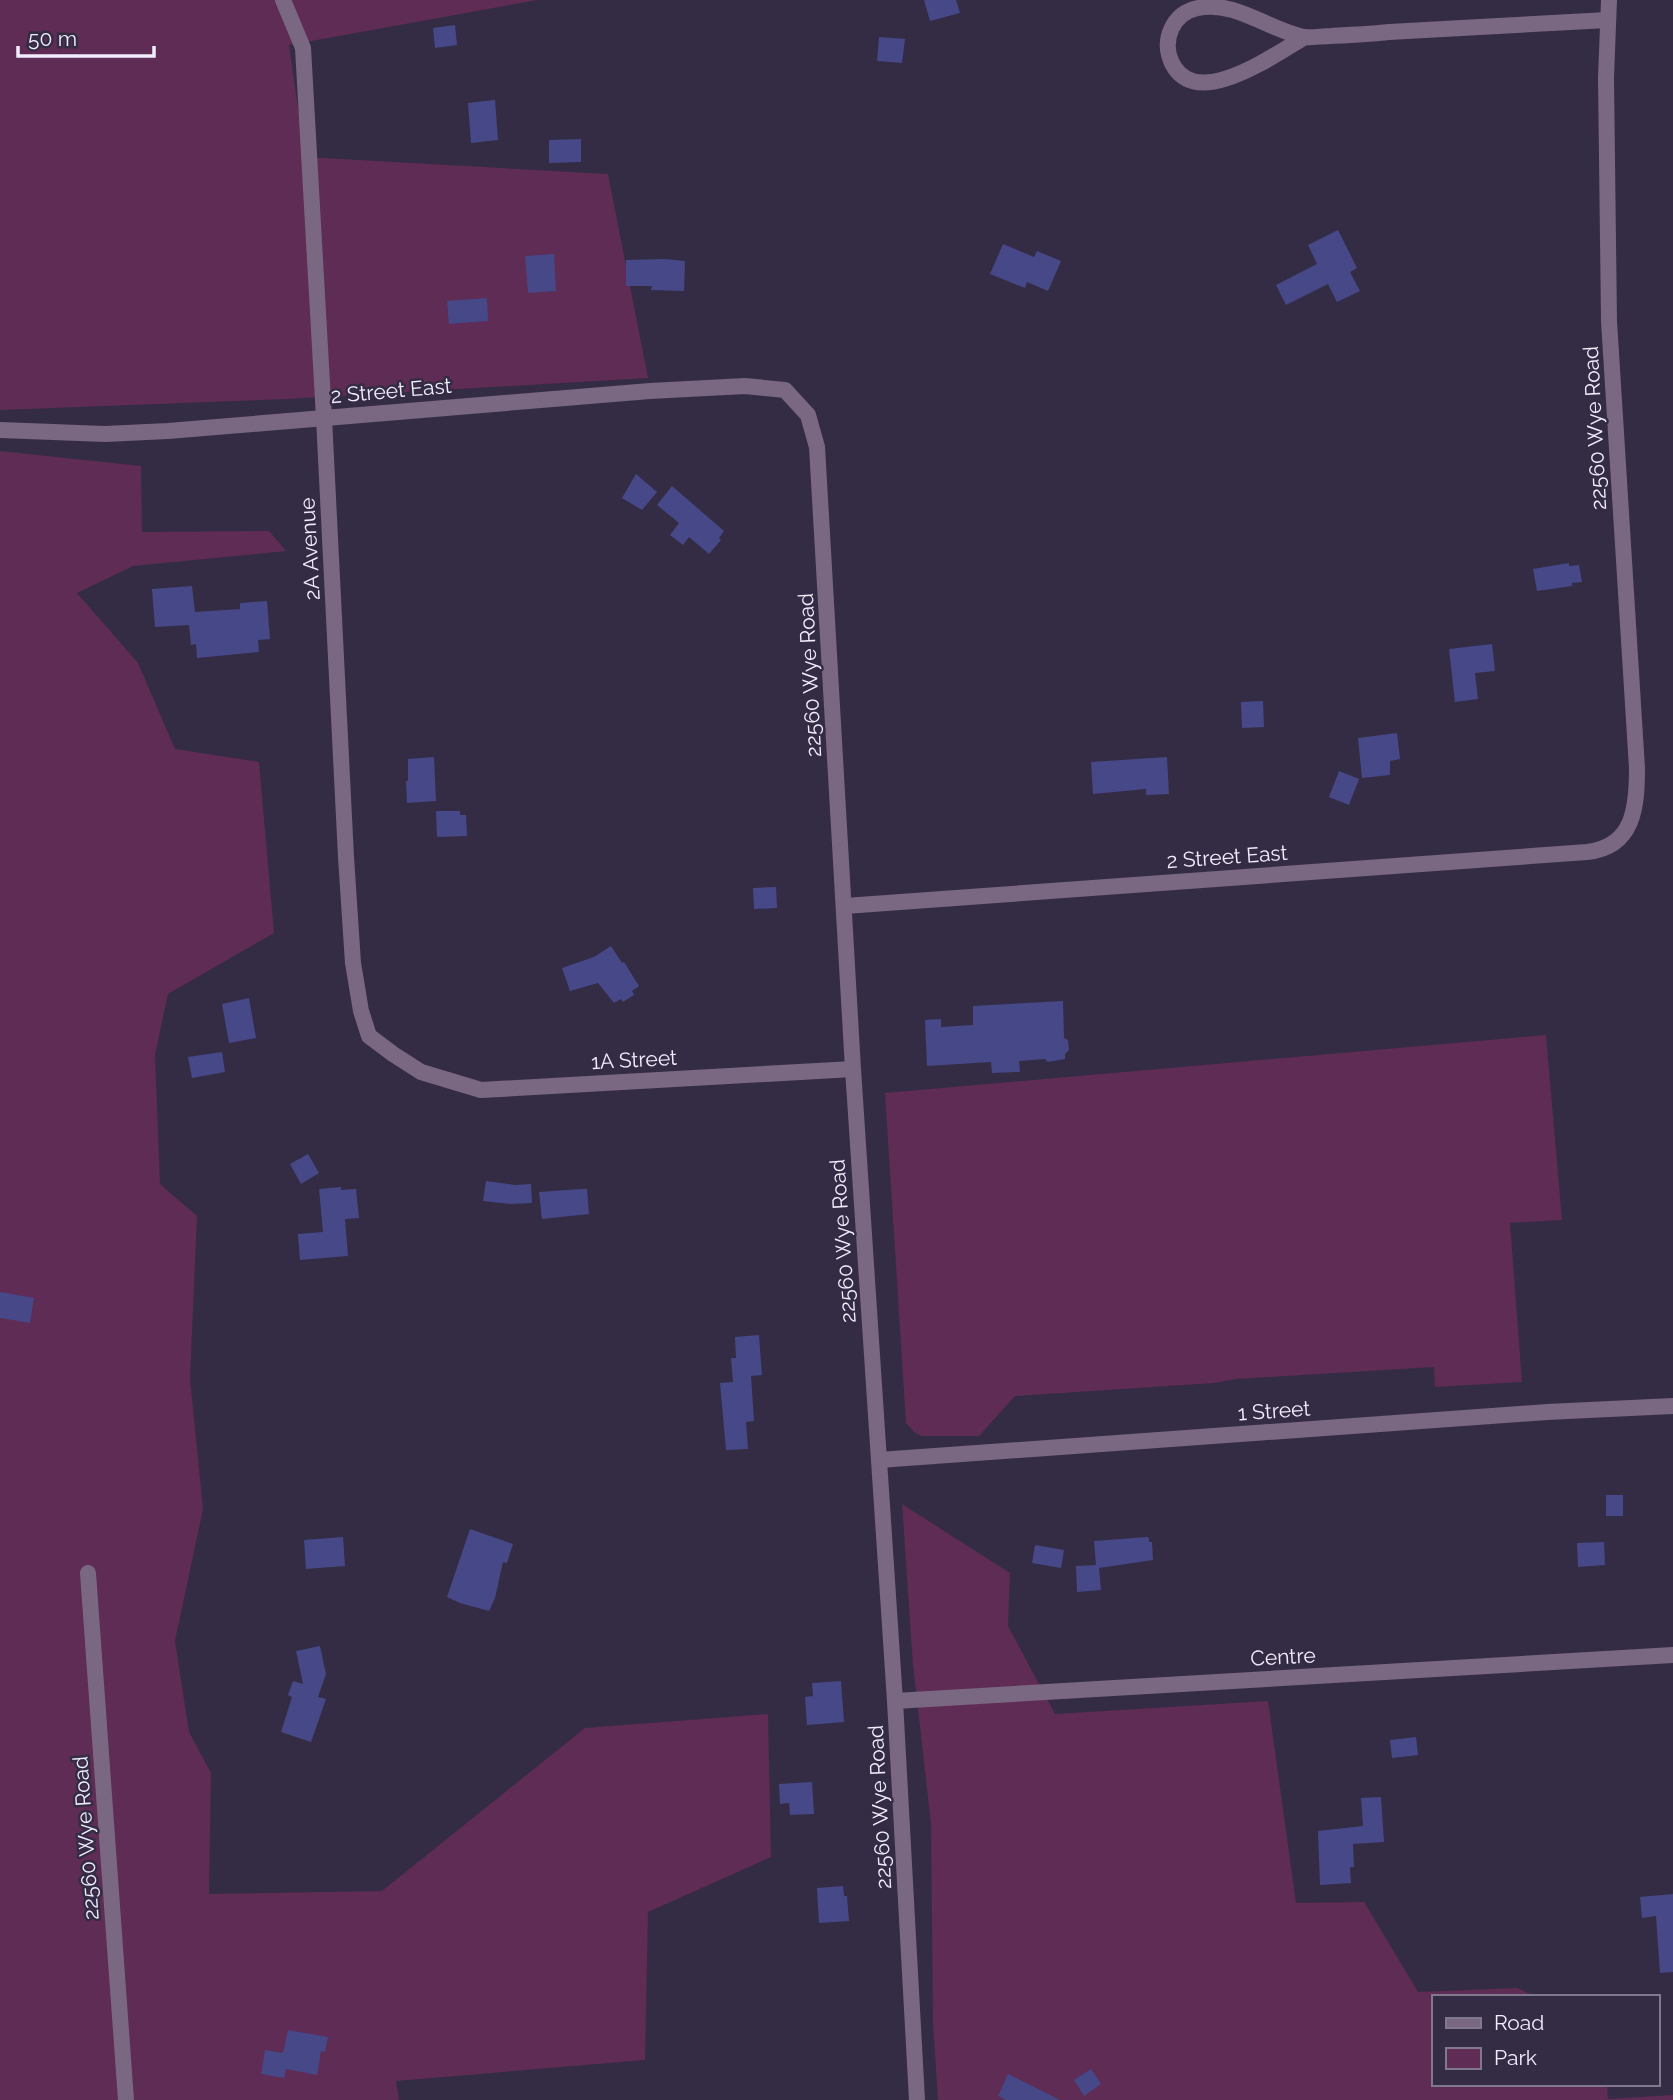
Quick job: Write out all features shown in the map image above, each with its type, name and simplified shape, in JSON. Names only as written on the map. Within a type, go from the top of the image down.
[{"type":"street","name":"2A Avenue","points":[[284,0],[303,48],[353,963],[361,1011],[369,1036],[421,1072]]},
{"type":"street","name":"22560 Wye Road","points":[[1609,0],[1605,78],[1609,321],[1637,768],[1636,808],[1633,817],[1623,834],[1611,845]]},
{"type":"street","points":[[1305,37],[1232,78],[1214,82],[1185,79],[1175,70],[1167,45],[1170,28],[1180,16],[1194,8],[1211,6],[1228,9],[1305,37],[1607,20]]},
{"type":"street","name":"2 Street East","points":[[0,430],[104,434],[650,391],[745,386],[785,390]]},
{"type":"street","name":"22560 Wye Road","points":[[785,390],[808,415],[817,447],[853,1069],[895,1701],[916,2100]]},
{"type":"street","name":"2 Street East","points":[[845,906],[1587,852],[1598,851],[1611,845]]},
{"type":"street","name":"1A Street","points":[[421,1072],[481,1090],[853,1069]]},
{"type":"street","name":"1 Street","points":[[879,1460],[1533,1413],[1673,1406]]},
{"type":"street","name":"22560 Wye Road","points":[[88,1573],[126,2100]]},
{"type":"street","name":"Centre","points":[[895,1701],[1673,1655]]},
{"type":"green space","points":[[0,0],[537,0],[289,45],[305,157],[608,174],[648,378],[288,399],[0,410]]},
{"type":"green space","points":[[0,451],[141,466],[142,532],[269,531],[286,551],[133,566],[77,593],[138,663],[175,749],[259,762],[274,933],[168,994],[155,1055],[160,1184],[197,1216],[190,1379],[203,1509],[175,1641],[189,1732],[211,1773],[209,1894],[382,1891],[585,1728],[768,1714],[771,1857],[648,1912],[645,2060],[396,2081],[399,2100],[0,2100]]},
{"type":"green space","points":[[1546,1035],[1562,1220],[1510,1223],[1522,1382],[1435,1387],[1434,1367],[1236,1379],[1214,1383],[1015,1396],[979,1436],[922,1436],[906,1423],[885,1093]]},
{"type":"green space","points":[[902,1504],[1010,1573],[1008,1626],[1055,1714],[1268,1701],[1296,1903],[1364,1902],[1418,1992],[1517,1988],[1533,1995],[1432,1995],[1432,2086],[1607,2086],[1608,2099],[1673,2095],[1673,2100],[938,2100],[933,2024],[931,1824],[913,1665]]},
{"type":"building","points":[[924,0],[956,0],[960,13],[930,21]]},
{"type":"building","points":[[455,25],[457,45],[435,48],[433,28]]},
{"type":"building","points":[[879,37],[905,39],[902,63],[877,61]]},
{"type":"building","points":[[495,100],[498,140],[471,143],[468,103]]},
{"type":"building","points":[[581,139],[581,162],[549,163],[549,140]]},
{"type":"building","points":[[1338,230],[1357,268],[1350,272],[1360,291],[1337,302],[1328,284],[1286,305],[1276,285],[1317,264],[1308,245]]},
{"type":"building","points":[[1003,244],[1034,257],[1037,251],[1061,261],[1048,291],[1027,282],[1025,288],[990,274]]},
{"type":"building","points":[[554,254],[556,291],[528,293],[525,256]]},
{"type":"building","points":[[626,260],[685,261],[684,291],[651,290],[652,286],[626,286]]},
{"type":"building","points":[[487,298],[488,321],[449,324],[447,301]]},
{"type":"building","points":[[636,474],[657,492],[642,510],[622,498]]},
{"type":"building","points":[[672,486],[724,531],[719,538],[721,540],[709,554],[689,537],[683,545],[670,535],[679,523],[657,505]]},
{"type":"building","points":[[1569,563],[1569,566],[1579,565],[1582,582],[1537,591],[1533,569]]},
{"type":"building","points":[[192,586],[195,612],[240,609],[240,603],[267,601],[270,639],[258,640],[259,652],[197,658],[196,644],[191,645],[189,625],[155,627],[152,589]]},
{"type":"building","points":[[1492,644],[1495,671],[1475,673],[1478,699],[1455,702],[1449,649]]},
{"type":"building","points":[[1263,701],[1264,727],[1242,728],[1241,702]]},
{"type":"building","points":[[1397,733],[1400,759],[1390,761],[1390,775],[1362,778],[1358,738]]},
{"type":"building","points":[[434,757],[436,801],[407,803],[408,759]]},
{"type":"building","points":[[1167,757],[1169,794],[1146,795],[1146,789],[1093,794],[1091,762]]},
{"type":"building","points":[[1339,771],[1359,779],[1349,805],[1329,797]]},
{"type":"building","points":[[436,811],[460,811],[460,815],[466,815],[467,836],[437,837]]},
{"type":"building","points":[[776,887],[777,908],[754,909],[753,888]]},
{"type":"building","points":[[611,946],[639,986],[632,991],[634,995],[623,1002],[621,999],[614,1003],[598,983],[570,991],[562,968],[594,957]]},
{"type":"building","points":[[249,998],[256,1038],[229,1043],[222,1004]]},
{"type":"building","points":[[1063,1001],[1064,1038],[1068,1040],[1069,1050],[1065,1059],[1048,1062],[1045,1059],[1019,1061],[1020,1072],[992,1073],[991,1062],[927,1066],[925,1020],[941,1019],[941,1027],[973,1025],[973,1006]]},
{"type":"building","points":[[222,1052],[225,1072],[192,1078],[188,1057]]},
{"type":"building","points":[[308,1154],[319,1173],[301,1184],[290,1164]]},
{"type":"building","points":[[486,1181],[531,1184],[532,1203],[483,1201]]},
{"type":"building","points":[[341,1187],[341,1190],[356,1189],[359,1218],[345,1219],[348,1256],[300,1260],[298,1234],[323,1232],[319,1189]]},
{"type":"building","points":[[587,1189],[589,1214],[542,1219],[539,1192]]},
{"type":"building","points":[[0,1292],[34,1298],[30,1323],[0,1318]]},
{"type":"building","points":[[759,1335],[762,1375],[751,1376],[754,1421],[746,1422],[748,1449],[726,1450],[720,1383],[733,1382],[731,1358],[736,1358],[735,1337]]},
{"type":"building","points":[[1606,1495],[1623,1495],[1623,1516],[1606,1516]]},
{"type":"building","points":[[470,1529],[513,1544],[507,1563],[503,1562],[495,1598],[489,1611],[447,1597]]},
{"type":"building","points":[[343,1537],[345,1566],[306,1569],[304,1540]]},
{"type":"building","points":[[1147,1537],[1149,1542],[1152,1542],[1153,1560],[1099,1568],[1101,1590],[1077,1592],[1076,1566],[1096,1565],[1094,1541]]},
{"type":"building","points":[[1604,1542],[1605,1565],[1578,1567],[1577,1543]]},
{"type":"building","points":[[1035,1545],[1064,1550],[1061,1568],[1032,1563]]},
{"type":"building","points":[[320,1646],[326,1674],[318,1697],[326,1699],[311,1742],[281,1732],[292,1697],[288,1695],[293,1681],[303,1684],[296,1651]]},
{"type":"building","points":[[841,1681],[844,1722],[807,1725],[805,1697],[813,1696],[812,1683]]},
{"type":"building","points":[[1416,1737],[1418,1755],[1392,1758],[1390,1740]]},
{"type":"building","points":[[812,1782],[814,1814],[790,1815],[789,1803],[780,1804],[779,1784]]},
{"type":"building","points":[[1381,1797],[1384,1842],[1353,1844],[1354,1867],[1350,1867],[1351,1883],[1320,1885],[1318,1831],[1363,1826],[1361,1798]]},
{"type":"building","points":[[843,1886],[844,1896],[847,1896],[849,1921],[819,1923],[817,1888]]},
{"type":"building","points":[[1673,1894],[1673,1972],[1660,1973],[1656,1916],[1642,1918],[1640,1897]]},
{"type":"building","points":[[288,2030],[328,2037],[325,2052],[321,2051],[317,2075],[286,2069],[284,2078],[261,2074],[265,2050],[283,2053]]},
{"type":"building","points":[[1091,2069],[1101,2084],[1084,2096],[1074,2080]]},
{"type":"building","points":[[1008,2074],[1060,2100],[1006,2100],[998,2096]]}]
